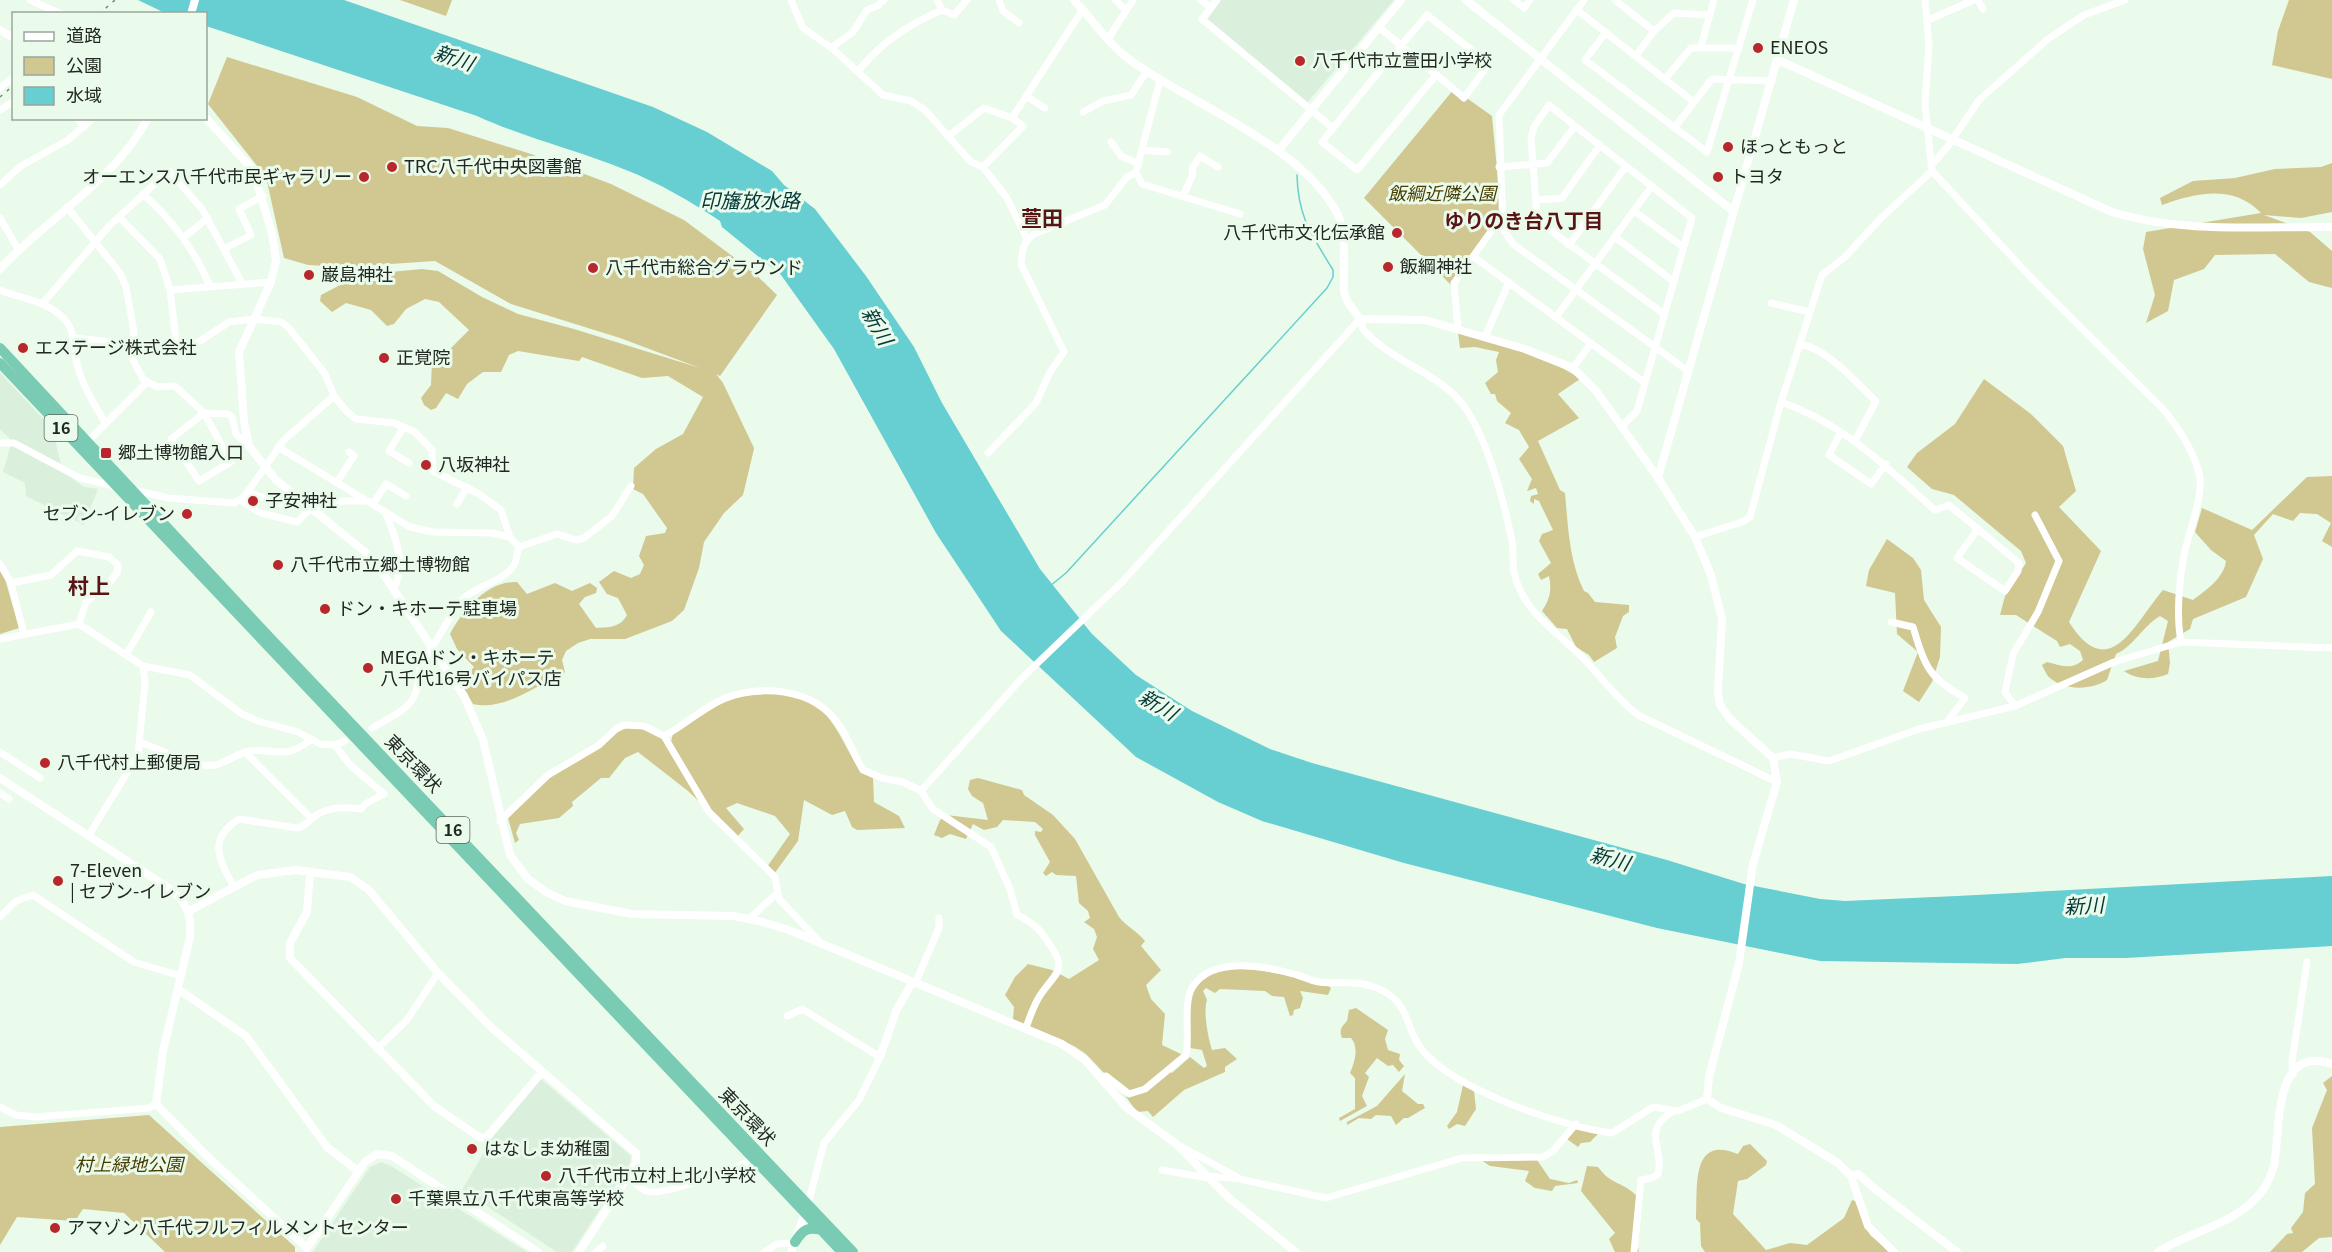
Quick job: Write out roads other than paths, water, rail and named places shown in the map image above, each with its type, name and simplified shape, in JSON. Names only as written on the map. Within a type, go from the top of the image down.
[{"type":"highway","name":"東京環状","points":[[0,348],[758,1158]]},
{"type":"highway","name":"東京環状","points":[[0,363],[758,1158],[853,1252]]},
{"type":"highway","name":"東京環状","points":[[806,1208],[821,1230],[842,1252]]},
{"type":"highway","points":[[793,1246],[809,1228],[821,1230]]},
{"type":"street","points":[[30,0],[57,12]]},
{"type":"street","points":[[791,0],[802,28],[831,48],[883,95],[911,101],[926,110],[971,162],[983,167],[1007,198],[1027,239]]},
{"type":"street","points":[[831,48],[853,32],[867,10],[878,6],[884,0]]},
{"type":"street","points":[[937,0],[942,10],[954,15],[968,0]]},
{"type":"street","points":[[999,0],[1003,11],[1019,23]]},
{"type":"street","points":[[1115,0],[1126,10]]},
{"type":"street","points":[[1108,39],[1133,0]]},
{"type":"street","points":[[1201,0],[1211,8]]},
{"type":"street","points":[[1217,0],[1202,19],[1333,128]]},
{"type":"street","points":[[1278,151],[1401,0]]},
{"type":"street","points":[[1466,0],[1733,211]]},
{"type":"street","points":[[1514,0],[1524,8],[1530,0]]},
{"type":"street","points":[[1584,0],[1499,115],[1502,223],[1506,235],[1513,244],[1688,371]]},
{"type":"street","points":[[1616,0],[1654,31]]},
{"type":"street","points":[[1625,8],[1631,0]]},
{"type":"street","points":[[1701,46],[1714,0]]},
{"type":"street","points":[[1606,32],[1585,60],[1707,152],[1731,79],[1753,0]]},
{"type":"street","points":[[1658,478],[1794,0]]},
{"type":"street","points":[[1925,0],[1929,45],[1924,105],[1931,168],[2039,286],[2151,395],[2177,426],[2199,474],[2200,483],[2183,567],[2178,607],[2181,642]]},
{"type":"street","points":[[1928,20],[1976,0],[1983,9]]},
{"type":"street","points":[[1695,537],[1742,522],[1750,516],[1781,402],[1822,275],[1845,257],[1931,168],[1979,100],[2063,27],[2105,6],[2125,0]]},
{"type":"street","points":[[1076,1],[1124,55],[1278,151],[1307,173],[1338,214],[1342,226],[1344,292],[1353,312],[1362,320],[1425,320],[1458,328],[1548,357],[1573,369],[1589,382],[1622,426],[1695,537],[1711,575],[1722,619],[1718,691],[1720,705],[1730,720],[1773,758],[1777,782],[1751,874],[1739,960],[1709,1077],[1707,1099]]},
{"type":"street","points":[[1012,118],[1083,9]]},
{"type":"street","points":[[855,70],[860,69],[873,53],[915,24],[942,10]]},
{"type":"street","points":[[1577,10],[1694,102]]},
{"type":"street","points":[[1636,56],[1662,20],[1674,13],[1710,15]]},
{"type":"street","points":[[1379,27],[1401,46],[1464,98],[1489,64],[1426,15],[1401,46],[1333,128],[1322,142],[1357,170],[1436,75]]},
{"type":"street","points":[[1665,79],[1687,50],[1701,46],[1739,48]]},
{"type":"street","points":[[1778,60],[2112,212],[2155,224],[2332,227]]},
{"type":"street","points":[[1083,112],[1103,101],[1131,95],[1147,71]]},
{"type":"street","points":[[0,88],[12,79]]},
{"type":"street","points":[[1674,128],[1712,79],[1772,81]]},
{"type":"street","points":[[988,453],[1036,404],[1050,372],[1064,352],[1021,264],[1022,249],[1027,239],[1105,205],[1137,168],[1161,80]]},
{"type":"street","points":[[1026,96],[1045,108]]},
{"type":"street","points":[[1622,426],[1637,411],[1692,218],[1549,105],[1532,130],[1537,217],[1541,223],[1569,245],[1664,314]]},
{"type":"street","points":[[950,135],[984,108],[1012,118],[1023,126],[983,167]]},
{"type":"street","points":[[207,119],[253,170],[273,233],[276,260],[271,282],[252,319],[239,352],[244,421],[249,446]]},
{"type":"street","points":[[79,120],[84,127]]},
{"type":"street","points":[[0,185],[21,166],[69,140],[91,120]]},
{"type":"street","points":[[0,269],[18,249],[109,172],[146,120]]},
{"type":"street","points":[[1499,167],[1547,163],[1575,126]]},
{"type":"street","points":[[1112,142],[1121,156],[1137,168],[1142,184],[1240,214]]},
{"type":"street","points":[[1536,200],[1562,198],[1600,145]]},
{"type":"street","points":[[1142,150],[1167,152]]},
{"type":"street","points":[[1183,196],[1193,174],[1192,170],[1200,156],[1218,167]]},
{"type":"street","points":[[1569,245],[1626,166]]},
{"type":"street","points":[[42,304],[95,241],[169,171],[186,188],[208,218],[242,283]]},
{"type":"street","points":[[1556,317],[1652,186]]},
{"type":"street","points":[[143,194],[184,237],[198,258],[210,286]]},
{"type":"street","points":[[224,249],[251,235],[239,209],[263,196]]},
{"type":"street","points":[[67,207],[111,259],[126,287],[134,332],[130,354],[147,382],[157,387],[176,386],[204,413],[231,462],[199,481],[171,439],[204,413],[228,414],[232,417],[236,434],[249,446],[263,467],[364,551],[394,588],[464,696],[483,740],[500,820],[510,855],[519,870],[546,892],[565,901],[632,914],[733,916],[789,930],[1026,1028],[1079,1054],[1127,1108],[1175,1143],[1241,1179]]},
{"type":"street","points":[[1634,211],[1683,247]]},
{"type":"street","points":[[119,217],[160,259],[170,290],[177,349]]},
{"type":"street","points":[[0,218],[18,249]]},
{"type":"street","points":[[184,237],[208,218]]},
{"type":"street","points":[[1458,328],[1455,283],[1497,223],[1502,223]]},
{"type":"street","points":[[1615,237],[1674,281]]},
{"type":"street","points":[[1474,257],[1645,383]]},
{"type":"street","points":[[170,290],[271,282]]},
{"type":"street","points":[[1485,337],[1509,282]]},
{"type":"street","points":[[0,290],[42,304],[63,318],[75,338],[77,363],[82,378],[105,422]]},
{"type":"street","points":[[1772,303],[1810,312]]},
{"type":"street","points":[[75,338],[130,344],[151,351],[177,349],[200,341],[230,322],[252,319],[285,325],[325,374],[334,396],[356,419],[404,427],[415,432],[432,450],[433,471],[467,487],[501,510],[510,537],[519,547]]},
{"type":"street","points":[[921,791],[1027,674],[1087,617],[1362,320]]},
{"type":"street","points":[[1362,320],[1362,328],[1377,343],[1458,397],[1470,414],[1494,474],[1508,521],[1514,574],[1531,607],[1546,626],[1579,654],[1618,699],[1638,715],[1777,782]]},
{"type":"street","points":[[1573,369],[1591,343]]},
{"type":"street","points":[[1800,344],[1810,346],[1832,362],[1876,401],[1855,441]]},
{"type":"street","points":[[87,443],[105,422],[147,382]]},
{"type":"street","points":[[0,442],[14,443],[80,478],[168,498],[225,503],[240,500],[248,492],[278,447],[318,407],[334,396]]},
{"type":"street","points":[[1781,402],[1809,412],[1855,441],[1886,464],[1935,510],[1949,505],[1978,529],[2019,563],[2018,571],[2005,591],[1957,558],[1978,529]]},
{"type":"street","points":[[404,427],[389,451],[409,463]]},
{"type":"street","points":[[1841,432],[1829,455],[1871,484],[1886,464]]},
{"type":"street","points":[[278,447],[404,524],[419,529],[510,537]]},
{"type":"street","points":[[337,483],[354,456],[349,452]]},
{"type":"street","points":[[371,502],[386,484],[406,496]]},
{"type":"street","points":[[519,547],[557,534],[576,540],[584,538],[612,516],[631,486]]},
{"type":"street","points":[[457,504],[467,487]]},
{"type":"street","points":[[248,492],[289,507]]},
{"type":"street","points":[[240,500],[261,513],[297,522],[313,510],[343,501],[371,502]]},
{"type":"street","points":[[385,512],[394,532],[400,571],[394,588]]},
{"type":"street","points":[[2015,706],[2005,692],[2013,654],[2038,612],[2059,561],[2035,515]]},
{"type":"street","points":[[372,728],[412,704],[419,687],[420,663],[433,649],[462,601],[477,588],[500,576],[515,564],[519,547]]},
{"type":"street","points":[[11,583],[51,576],[77,551],[113,559],[118,565],[117,573],[100,593],[86,602],[79,624]]},
{"type":"street","points":[[0,564],[11,583],[24,634]]},
{"type":"street","points":[[126,655],[151,612]]},
{"type":"street","points":[[1891,622],[1913,627],[1924,664],[1944,686],[1965,698],[1947,722]]},
{"type":"street","points":[[0,639],[79,624],[143,666],[156,671],[186,673],[242,714],[320,744],[335,745],[345,741]]},
{"type":"street","points":[[1773,758],[1790,754],[1829,761],[1897,736],[2015,706],[2114,662],[2181,642],[2332,648]]},
{"type":"street","points":[[89,835],[135,764],[145,683],[143,666]]},
{"type":"street","points":[[664,736],[716,702],[733,695],[777,691],[798,694],[819,706],[839,725],[863,770],[903,782],[921,791],[933,809],[991,847],[1010,889],[1017,915],[1038,927],[1059,956],[1058,975],[1035,1004],[1026,1028]]},
{"type":"street","points":[[500,820],[548,775],[599,745],[615,729],[624,725],[644,726],[664,736],[709,812],[775,877],[776,894],[821,943]]},
{"type":"street","points":[[139,742],[177,758],[212,765],[245,752],[286,753],[302,747],[312,739]]},
{"type":"street","points":[[234,886],[218,856],[223,835],[234,822],[245,818],[297,828],[320,813],[338,808],[362,809],[365,804],[384,794],[350,765],[335,745]]},
{"type":"street","points":[[0,752],[40,778]]},
{"type":"street","points":[[245,752],[312,819]]},
{"type":"street","points":[[0,778],[170,889],[189,911],[190,937],[163,1051],[156,1104]]},
{"type":"street","points":[[0,793],[9,799]]},
{"type":"street","points":[[189,911],[257,875],[296,870],[343,875],[363,885],[438,973],[491,1027],[633,1149],[637,1158],[579,1252]]},
{"type":"street","points":[[310,873],[307,912],[290,944],[290,958],[442,1114],[482,1138],[489,1136],[542,1072]]},
{"type":"street","points":[[749,919],[776,894]]},
{"type":"street","points":[[0,917],[16,901],[33,895],[134,962],[181,976]]},
{"type":"street","points":[[765,1252],[777,1244],[793,1246],[824,1143],[859,1100],[880,1057],[896,1011],[914,983],[939,928],[939,918]]},
{"type":"street","points":[[2293,1075],[2292,1061],[2307,962]]},
{"type":"street","points":[[1100,1077],[1106,1076],[1129,1094],[1145,1089],[1186,1055],[1189,997],[1197,981],[1218,969],[1251,966],[1286,972],[1315,981],[1354,982],[1375,987],[1398,1001],[1420,1048],[1453,1076],[1524,1110],[1612,1133],[1653,1107],[1672,1112]]},
{"type":"street","points":[[377,1049],[407,1020],[438,973]]},
{"type":"street","points":[[178,989],[246,1036],[327,1147],[358,1171]]},
{"type":"street","points":[[787,1016],[802,1009],[880,1057]]},
{"type":"street","points":[[2157,1252],[2231,1218],[2262,1190],[2274,1167],[2282,1092],[2293,1075],[2306,1064],[2332,1064]]},
{"type":"street","points":[[1634,1252],[1638,1191],[1641,1180],[1658,1174],[1656,1129],[1661,1120],[1672,1112],[1707,1099]]},
{"type":"street","points":[[1707,1099],[1721,1108],[1776,1125],[1838,1163],[1851,1176],[1868,1226],[1894,1252]]},
{"type":"street","points":[[0,1107],[16,1115],[35,1116],[149,1108],[156,1104]]},
{"type":"street","points":[[156,1104],[306,1250],[358,1171],[370,1157],[384,1154],[392,1156],[538,1252]]},
{"type":"street","points":[[1162,1170],[1207,1177],[1241,1179],[1320,1198],[1334,1197],[1462,1158],[1543,1157],[1553,1151],[1575,1124]]},
{"type":"street","points":[[1175,1143],[1207,1177],[1296,1252]]},
{"type":"street","points":[[627,1177],[648,1192],[668,1192],[700,1179],[726,1173],[758,1158]]},
{"type":"street","points":[[1851,1176],[1858,1174],[1865,1178],[1875,1189],[1958,1252]]},
{"type":"street","points":[[596,1252],[603,1246]]},
{"type":"water","name":"印旛放水路","points":[[138,0],[344,0],[653,107],[707,132],[772,171],[784,185],[815,209],[866,276],[914,347],[942,403],[1040,569],[1092,634],[1136,675],[1192,711],[1270,749],[1312,763],[1667,860],[1744,884],[1820,899],[1845,901],[1957,896],[2332,876],[2332,946],[2126,958],[2065,958],[2017,964],[1820,961],[1657,928],[1404,863],[1262,821],[1218,802],[1136,757],[1001,631],[936,533],[834,349],[781,275],[722,227],[720,221],[662,187],[607,163],[477,116],[207,26],[207,12],[163,12]]},
{"type":"waterway","points":[[1050,586],[1066,573],[1327,288],[1333,277],[1333,270],[1303,215],[1297,175]]},
{"type":"railway","points":[[101,12],[115,0]]},
{"type":"railway","points":[[0,97],[12,87]]},
{"type":"place","name":"ENEOS","points":[[1758,48]]},
{"type":"place","name":"八千代市立萱田小学校","points":[[1300,61]]},
{"type":"place","name":"ほっともっと","points":[[1728,147]]},
{"type":"place","name":"TRC八千代中央図書館","points":[[392,167]]},
{"type":"place","name":"オーエンス八千代市民ギャラリー","points":[[364,177]]},
{"type":"place","name":"トヨタ","points":[[1718,177]]},
{"type":"place","name":"八千代市文化伝承館","points":[[1397,233]]},
{"type":"place","name":"飯綱神社","points":[[1388,267]]},
{"type":"place","name":"八千代市総合グラウンド","points":[[593,268]]},
{"type":"place","name":"巌島神社","points":[[309,275]]},
{"type":"place","name":"エステージ株式会社","points":[[23,348]]},
{"type":"place","name":"正覚院","points":[[384,358]]},
{"type":"place","name":"郷土博物館入口","points":[[106,453]]},
{"type":"place","name":"八坂神社","points":[[426,465]]},
{"type":"place","name":"子安神社","points":[[253,501]]},
{"type":"place","name":"セブン-イレブン","points":[[187,514]]},
{"type":"place","name":"八千代市立郷土博物館","points":[[278,565]]},
{"type":"place","name":"ドン・キホーテ駐車場","points":[[325,609]]},
{"type":"place","name":"MEGAドン・キホーテ 八千代16号バイパス店","points":[[368,668]]},
{"type":"place","name":"八千代村上郵便局","points":[[45,763]]},
{"type":"place","name":"7-Eleven | セブン-イレブン","points":[[58,881]]},
{"type":"place","name":"はなしま幼稚園","points":[[472,1149]]},
{"type":"place","name":"八千代市立村上北小学校","points":[[546,1176]]},
{"type":"place","name":"千葉県立八千代東高等学校","points":[[396,1199]]},
{"type":"place","name":"アマゾン八千代フルフィルメントセンター","points":[[55,1228]]},
{"type":"district","name":"萱田","points":[[1042,219]]},
{"type":"district","name":"ゆりのき台八丁目","points":[[1524,221]]},
{"type":"district","name":"村上","points":[[89,587]]},
{"type":"water label","name":"新川","points":[[454,58]]},
{"type":"water label","name":"新川","points":[[877,326]]},
{"type":"water label","name":"新川","points":[[1158,705]]},
{"type":"water label","name":"新川","points":[[1610,859]]},
{"type":"water label","name":"新川","points":[[2084,906]]},
{"type":"park label","name":"飯綱近隣公園","points":[[1442,194]]},
{"type":"park label","name":"村上緑地公園","points":[[129,1165]]}]
